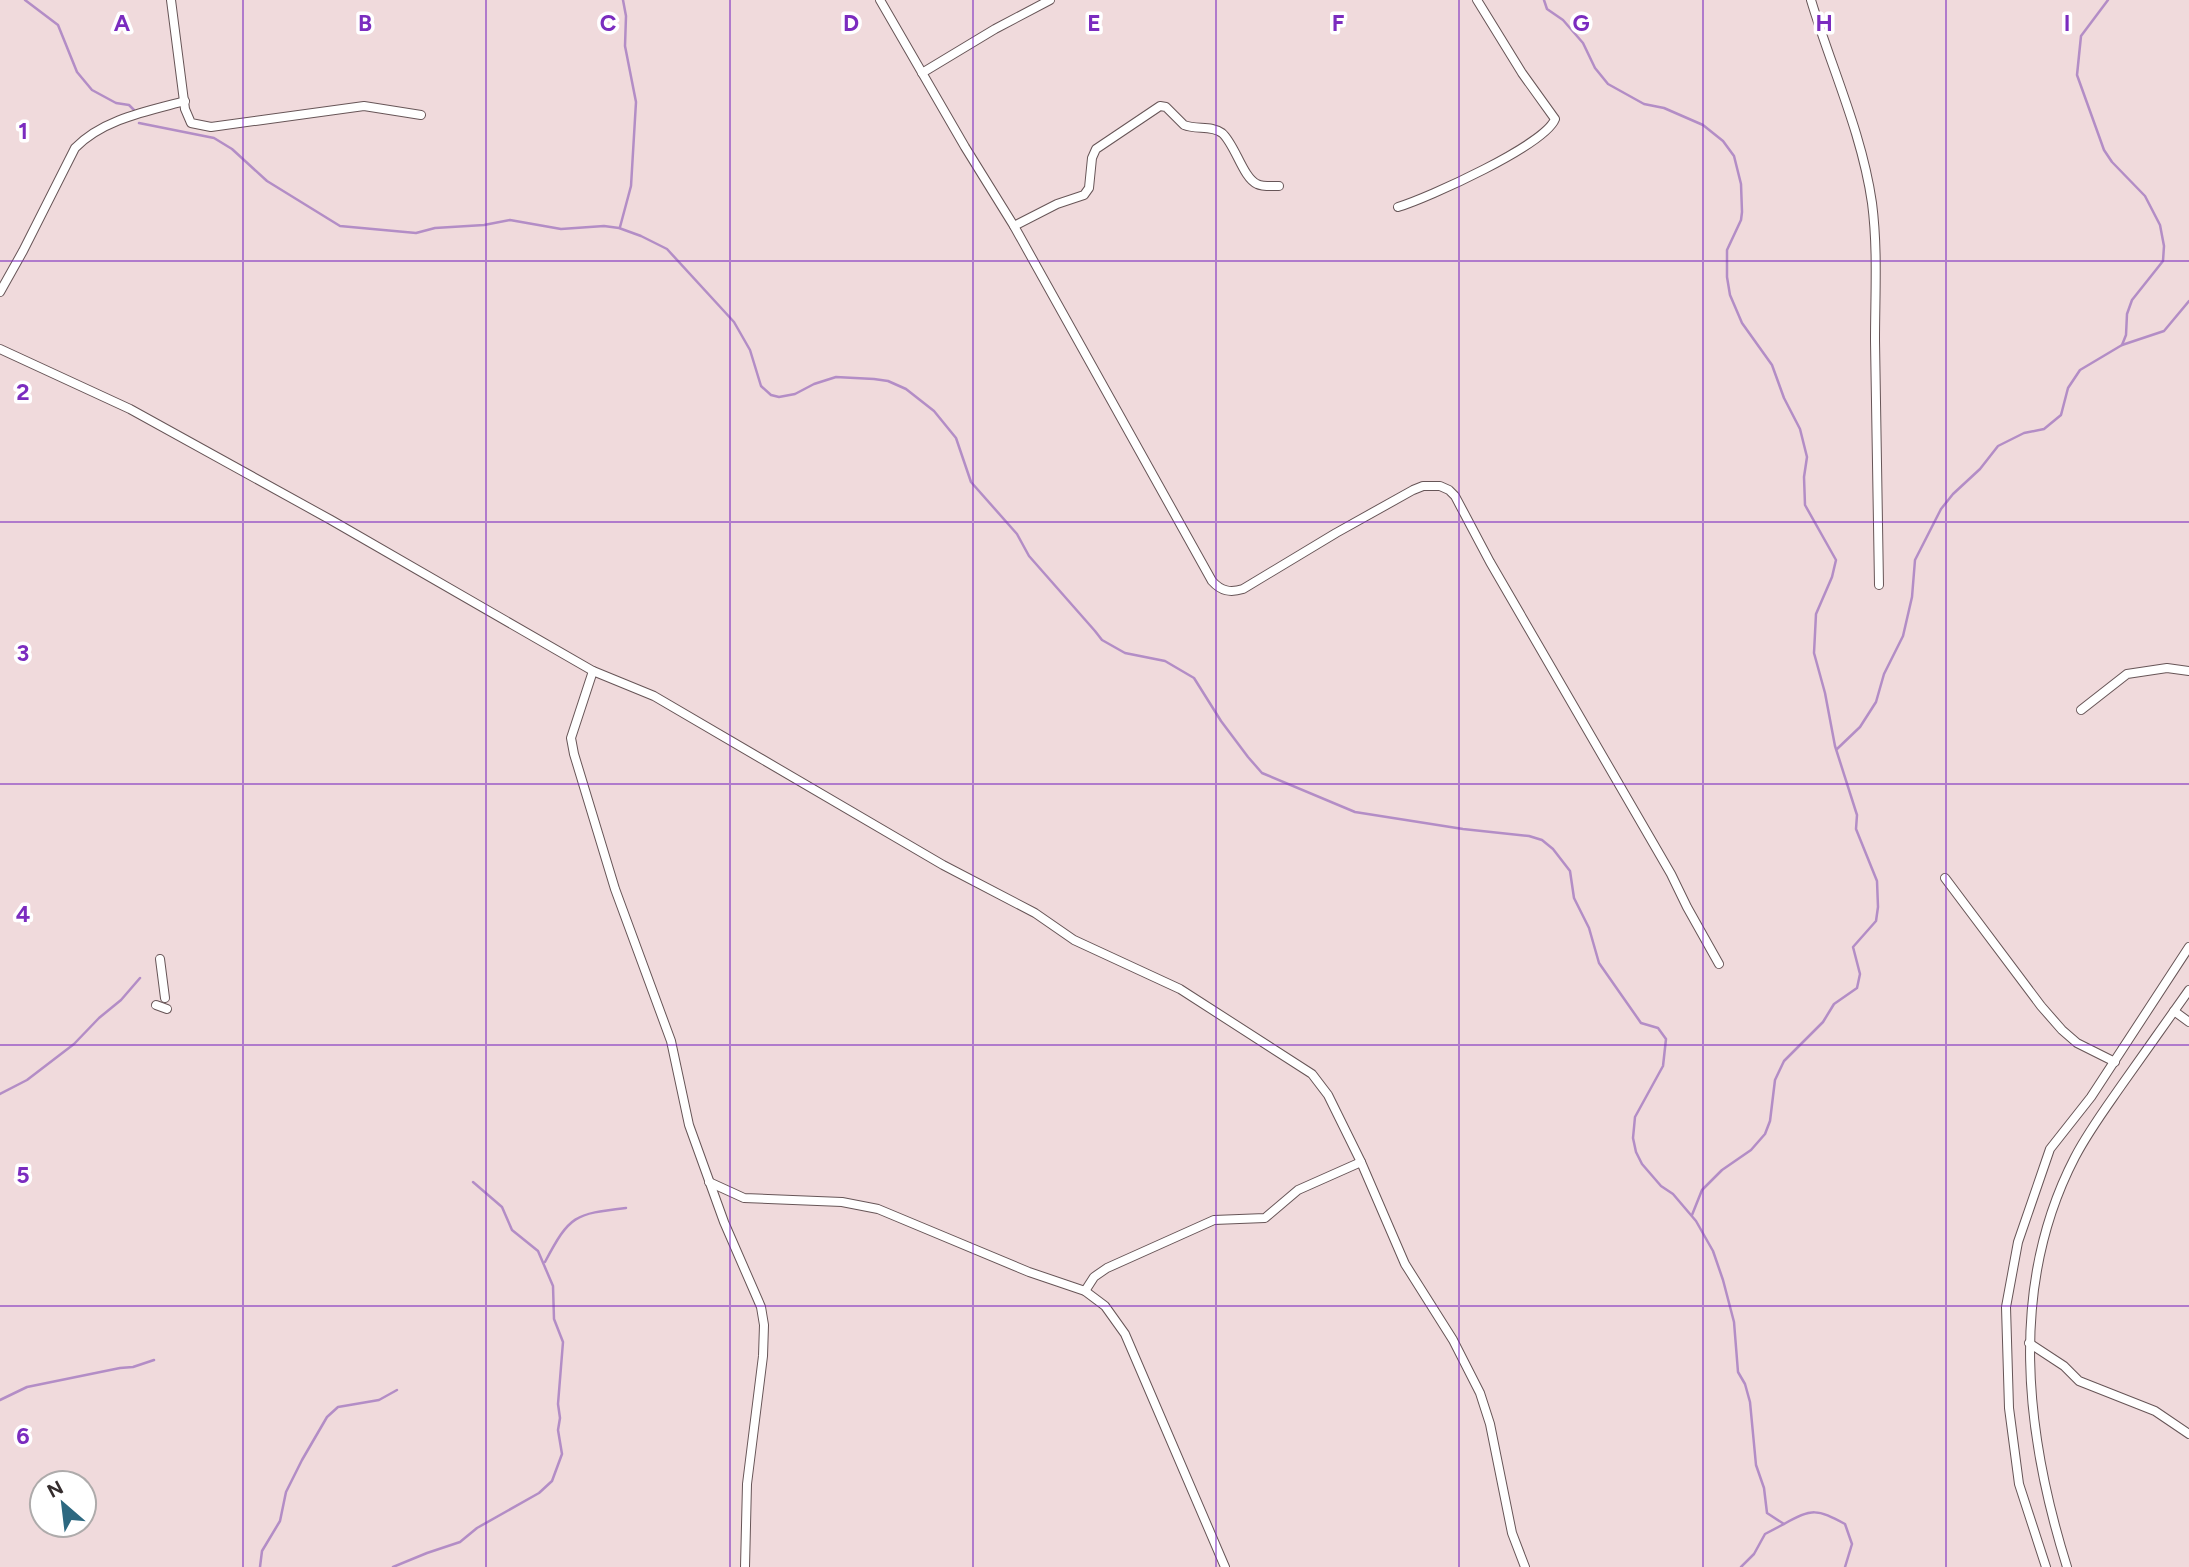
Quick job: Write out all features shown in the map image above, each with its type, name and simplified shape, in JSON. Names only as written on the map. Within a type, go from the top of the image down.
[{"type":"street","points":[[171,0],[185,109],[191,123],[211,127],[364,106],[421,115]]},
{"type":"street","points":[[880,0],[1014,226],[1218,588],[1233,592],[1243,589],[1336,533],[1423,486],[1440,486],[1449,490],[1455,496],[1490,562],[1659,852],[1719,964]]},
{"type":"street","points":[[922,73],[1050,0]]},
{"type":"street","points":[[1398,207],[1438,193],[1484,169],[1545,132],[1555,119],[1477,0]]},
{"type":"street","points":[[1811,0],[1843,94],[1872,203],[1876,256],[1879,585]]},
{"type":"street","points":[[0,292],[75,148],[86,137],[111,124],[185,101]]},
{"type":"street","points":[[1014,226],[1057,204],[1084,195],[1089,188],[1092,158],[1096,149],[1160,106],[1166,107],[1184,125],[1213,129],[1221,133],[1251,180],[1265,186],[1279,187]]},
{"type":"street","points":[[0,349],[130,410],[331,520],[593,671],[654,696],[943,865],[1035,913],[1074,940],[1169,984],[1208,1006],[1318,1080],[1361,1162],[1405,1264],[1453,1340],[1480,1393],[1490,1424],[1512,1533],[1525,1567]]},
{"type":"street","points":[[2081,710],[2127,674],[2167,668],[2189,671]]},
{"type":"street","points":[[593,671],[571,738],[574,754],[615,889],[671,1041],[689,1125],[709,1182],[755,1289],[764,1325],[763,1356],[747,1484],[745,1567]]},
{"type":"street","points":[[1945,878],[2062,1030],[2077,1042],[2115,1062]]},
{"type":"street","points":[[2046,1567],[2019,1484],[2009,1408],[2006,1307],[2018,1242],[2050,1149],[2091,1097],[2189,947]]},
{"type":"street","points":[[160,959],[165,999]]},
{"type":"street","points":[[2067,1567],[2055,1530],[2035,1439],[2030,1395],[2029,1343],[2033,1291],[2044,1240],[2066,1176],[2093,1126],[2189,990]]},
{"type":"street","points":[[156,1005],[167,1009]]},
{"type":"street","points":[[2174,1010],[2189,1022]]},
{"type":"street","points":[[1086,1292],[1094,1276],[1107,1268],[1214,1220],[1265,1218],[1298,1189],[1361,1162]]},
{"type":"street","points":[[709,1182],[732,1195],[744,1198],[858,1203],[1086,1292],[1105,1306],[1125,1334],[1225,1567]]},
{"type":"street","points":[[2029,1343],[2064,1366],[2079,1381],[2155,1411],[2189,1434]]},
{"type":"waterway","points":[[25,0],[58,25],[77,72],[92,90],[116,103],[129,105],[134,110]]},
{"type":"waterway","points":[[620,227],[631,186],[636,102],[625,46],[626,16],[623,0]]},
{"type":"waterway","points":[[1544,0],[1547,9],[1563,20],[1583,43],[1595,68],[1608,84],[1644,104],[1664,108],[1703,125],[1723,141],[1734,156],[1741,184],[1742,212],[1727,250],[1730,295],[1742,323],[1772,365],[1784,398],[1800,429],[1807,457],[1804,477],[1805,505],[1836,560],[1832,577],[1816,614],[1814,653],[1835,746],[1857,815],[1856,829],[1877,881],[1876,921],[1853,947],[1860,974],[1857,988],[1834,1004],[1823,1022],[1784,1061],[1775,1080],[1770,1121],[1765,1134],[1751,1150],[1722,1170],[1702,1190],[1692,1215]]},
{"type":"waterway","points":[[1837,749],[1860,727],[1876,702],[1884,674],[1903,636],[1912,597],[1915,560],[1941,509],[1998,446],[2024,433],[2044,429],[2061,415],[2068,388],[2080,370],[2122,345],[2132,300],[2163,261],[2164,246],[2160,225],[2145,196],[2104,150],[2077,75],[2081,36],[2108,0]]},
{"type":"waterway","points":[[139,123],[214,138],[232,149],[267,181],[340,226],[416,233],[435,228],[484,225],[510,220],[561,229],[604,226],[641,236],[667,249],[734,322],[750,350],[761,386],[771,395],[779,397],[795,394],[836,377],[874,379],[888,381],[906,389],[934,411],[956,438],[971,482],[1017,534],[1029,556],[1102,640],[1125,653],[1165,661],[1194,678],[1221,721],[1262,773],[1355,812],[1529,836],[1542,840],[1553,849],[1570,871],[1574,898],[1589,928],[1599,963],[1641,1023],[1658,1028],[1666,1039],[1663,1066],[1635,1117],[1633,1138],[1642,1164],[1696,1221],[1713,1251],[1734,1322],[1738,1372],[1750,1402],[1756,1465],[1764,1488],[1767,1513],[1784,1524],[1814,1512],[1828,1515],[1845,1524],[1852,1544],[1845,1567]]},
{"type":"waterway","points":[[2122,345],[2164,331],[2189,301]]},
{"type":"waterway","points":[[0,1094],[27,1080],[74,1044],[121,1000],[140,978]]},
{"type":"waterway","points":[[393,1567],[460,1542],[477,1528],[539,1493],[552,1481],[562,1454],[558,1404],[563,1342],[554,1319],[553,1286],[538,1251],[512,1230],[502,1207],[473,1182]]},
{"type":"waterway","points":[[545,1262],[561,1235],[575,1220],[595,1212],[626,1208]]},
{"type":"waterway","points":[[0,1400],[27,1387],[133,1367],[154,1360]]},
{"type":"waterway","points":[[260,1567],[262,1551],[280,1521],[286,1492],[327,1417],[338,1407],[379,1400],[397,1390]]},
{"type":"waterway","points":[[1741,1567],[1754,1554],[1765,1534],[1784,1524]]}]
